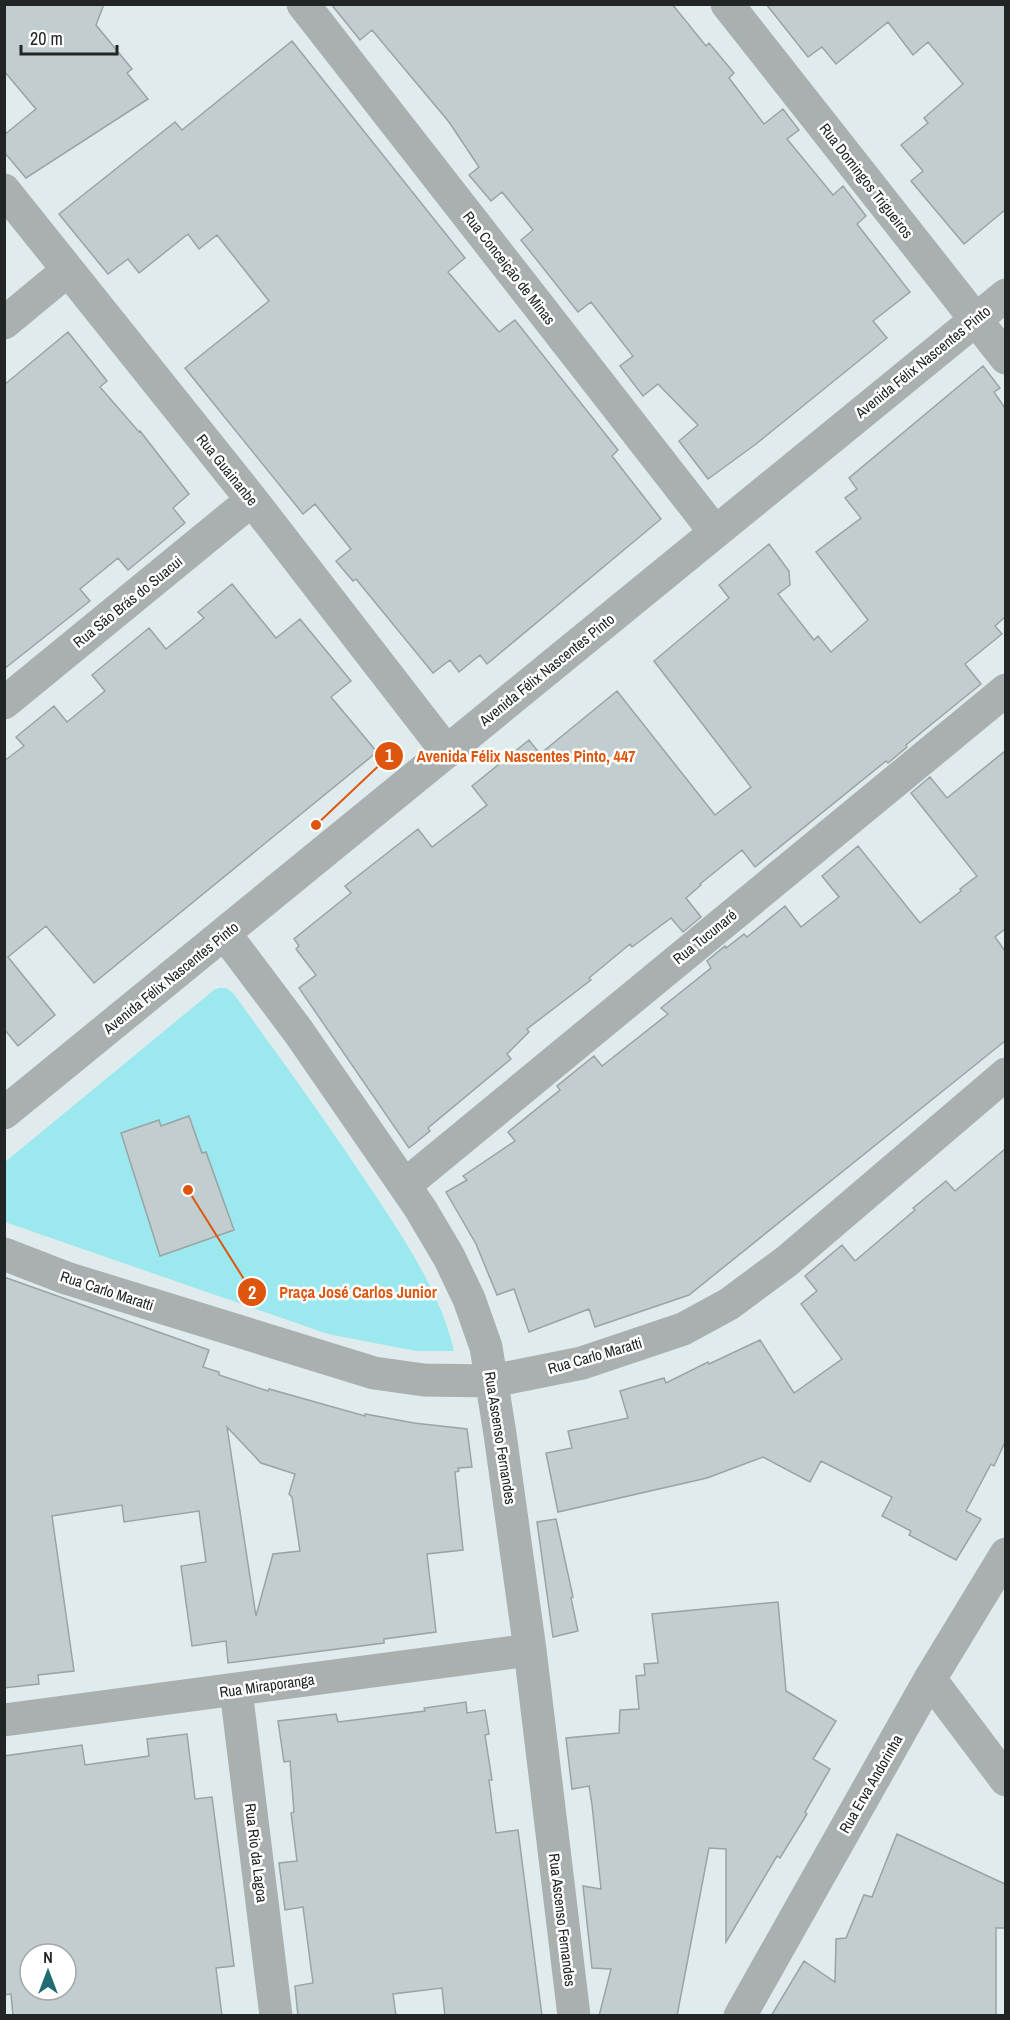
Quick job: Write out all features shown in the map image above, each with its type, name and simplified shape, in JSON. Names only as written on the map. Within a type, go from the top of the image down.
[{"type":"street","name":"Rua Conceição de Minas","points":[[303,4],[715,532]]},
{"type":"street","name":"Rua Domingos Trigueiros","points":[[727,4],[1005,358]]},
{"type":"street","name":"Rua Guainanbe","points":[[4,190],[252,500],[447,752]]},
{"type":"street","points":[[4,323],[67,271]]},
{"type":"street","name":"Avenida Félix Nascentes Pinto","points":[[4,1113],[1005,295]]},
{"type":"street","name":"Rua São Brás do Suacui","points":[[4,703],[252,500]]},
{"type":"street","name":"Rua Tucunaré","points":[[405,1185],[1005,690]]},
{"type":"street","name":"Rua Ascenso Fernandes","points":[[225,934],[298,1031],[405,1185],[449,1257],[469,1299],[486,1347],[530,1650],[574,2016]]},
{"type":"street","name":"Rua Carlo Maratti","points":[[4,1254],[66,1278],[375,1373],[424,1380],[492,1381],[582,1364],[683,1329],[729,1304],[787,1261],[1005,1074]]},
{"type":"street","name":"Rua Erva Andorinha","points":[[740,2016],[930,1679],[1005,1554]]},
{"type":"street","name":"Rua Miraporanga","points":[[4,1720],[530,1650]]},
{"type":"street","points":[[930,1679],[1005,1780]]},
{"type":"street","name":"Rua Rio da Lagoa","points":[[236,1690],[276,2016]]},
{"type":"shaded area","points":[[219,988],[226,988],[233,993],[322,1117],[397,1229],[431,1288],[454,1351],[416,1351],[328,1334],[5,1222],[5,1162]]},
{"type":"building","points":[[4,4],[104,4],[96,25],[132,69],[127,73],[148,99],[26,178],[4,152],[4,135],[36,109],[4,71]]},
{"type":"building","points":[[331,4],[672,4],[706,46],[709,43],[734,73],[729,78],[764,124],[783,109],[799,130],[787,139],[833,195],[843,186],[866,216],[857,224],[910,292],[873,321],[887,338],[756,444],[708,479],[679,441],[698,425],[658,384],[643,396],[620,366],[633,356],[591,302],[578,312],[521,240],[533,230],[502,192],[491,201],[469,175],[479,167],[449,122],[372,30],[360,40]]},
{"type":"building","points":[[766,4],[1005,4],[1005,210],[964,244],[911,181],[923,171],[901,145],[928,123],[924,118],[963,84],[928,42],[913,55],[888,22],[836,64],[822,47],[808,57]]},
{"type":"building","points":[[292,41],[465,258],[448,272],[499,332],[515,320],[618,450],[612,456],[661,519],[487,664],[480,655],[459,672],[450,660],[433,673],[356,579],[353,581],[336,561],[351,549],[315,504],[303,514],[185,368],[269,301],[217,235],[199,249],[188,234],[139,273],[128,259],[108,274],[59,214],[175,122],[182,130]]},
{"type":"building","points":[[68,332],[107,381],[100,387],[140,431],[189,494],[173,508],[185,523],[128,570],[118,558],[80,589],[90,601],[4,669],[4,385]]},
{"type":"building","points":[[983,366],[1000,388],[994,392],[1005,408],[1005,617],[995,626],[1002,634],[965,664],[981,684],[906,745],[907,747],[888,763],[886,761],[755,867],[742,850],[700,884],[686,898],[701,917],[683,932],[671,918],[632,947],[630,944],[589,978],[591,980],[527,1029],[529,1032],[507,1054],[511,1059],[428,1128],[430,1131],[409,1148],[299,988],[316,975],[296,949],[299,946],[294,939],[351,893],[345,886],[418,829],[432,847],[487,805],[472,786],[529,740],[540,754],[617,691],[715,815],[751,787],[654,661],[729,598],[719,585],[769,544],[789,571],[790,585],[778,594],[814,640],[818,636],[831,652],[868,620],[816,552],[861,518],[845,498],[857,489],[849,478]]},
{"type":"building","points":[[232,584],[276,638],[300,619],[351,681],[331,697],[377,752],[94,983],[46,926],[8,957],[55,1015],[18,1046],[4,1029],[4,761],[24,746],[16,737],[54,706],[67,722],[105,691],[92,675],[149,628],[166,649],[204,618],[198,612]]},
{"type":"building","points":[[1005,751],[1005,929],[995,937],[1005,951],[1005,1041],[689,1295],[595,1327],[589,1309],[529,1332],[514,1289],[497,1295],[476,1244],[446,1192],[467,1180],[463,1176],[515,1141],[508,1132],[560,1090],[557,1086],[594,1056],[602,1066],[668,1014],[661,1008],[711,968],[707,961],[725,946],[726,948],[744,934],[747,937],[785,906],[801,927],[839,897],[822,876],[858,846],[920,923],[961,891],[960,889],[977,876],[911,793],[930,777],[947,798]]},
{"type":"building","points":[[189,1116],[202,1153],[206,1152],[234,1230],[160,1256],[121,1133],[159,1120],[161,1126]]},
{"type":"building","points":[[1005,1149],[1005,1442],[994,1466],[991,1464],[966,1511],[981,1519],[956,1560],[909,1535],[911,1531],[882,1516],[892,1497],[821,1461],[810,1482],[763,1457],[707,1478],[558,1512],[546,1453],[572,1448],[568,1431],[628,1418],[620,1391],[664,1378],[666,1383],[760,1340],[794,1393],[842,1359],[801,1304],[817,1291],[805,1276],[842,1245],[855,1261],[946,1181],[955,1191]]},
{"type":"building","points":[[4,1277],[209,1350],[203,1367],[219,1372],[219,1375],[268,1391],[269,1389],[365,1416],[365,1414],[467,1429],[472,1467],[458,1468],[459,1471],[455,1472],[463,1550],[427,1554],[436,1632],[384,1639],[384,1643],[228,1663],[226,1641],[192,1646],[181,1566],[206,1562],[199,1511],[124,1522],[122,1505],[52,1516],[74,1671],[38,1675],[39,1684],[4,1688]],"holes":[[[227,1427],[261,1463],[295,1474],[289,1494],[292,1497],[300,1551],[273,1554],[256,1616]]]},
{"type":"building","points":[[556,1519],[578,1631],[553,1637],[537,1522]]},
{"type":"building","points":[[778,1602],[786,1691],[836,1721],[813,1759],[830,1769],[805,1812],[807,1814],[780,1858],[777,1856],[726,1942],[726,1849],[709,1848],[677,2016],[599,2016],[611,1969],[592,1968],[583,1886],[601,1889],[592,1805],[589,1786],[572,1789],[566,1738],[619,1733],[620,1710],[639,1709],[636,1676],[645,1675],[644,1664],[658,1663],[652,1614]]},
{"type":"building","points":[[466,1702],[467,1713],[485,1710],[489,1734],[485,1735],[492,1780],[489,1780],[496,1833],[518,1830],[542,2016],[445,2016],[442,1988],[393,1994],[396,2016],[298,2016],[295,1986],[313,1983],[303,1907],[285,1910],[279,1863],[297,1861],[291,1813],[294,1812],[290,1761],[284,1762],[278,1721],[336,1714],[338,1722],[425,1711],[424,1708]]},
{"type":"building","points":[[187,1734],[195,1799],[212,1797],[234,1966],[216,1968],[222,2016],[13,2016],[11,1994],[4,1995],[4,1756],[82,1745],[85,1765],[149,1756],[147,1739]]},
{"type":"building","points":[[897,1834],[1005,1884],[1005,1928],[996,1928],[996,2016],[771,2016],[804,1961],[835,1982],[836,1939],[846,1938],[864,1895],[872,1897]]},
{"type":"place","name":"Avenida Félix Nascentes Pinto, 447","points":[[316,825]]},
{"type":"place","name":"Praça José Carlos Junior","points":[[188,1190]]}]
